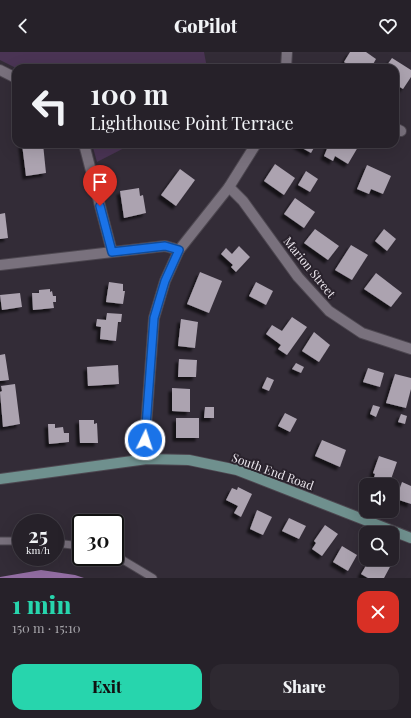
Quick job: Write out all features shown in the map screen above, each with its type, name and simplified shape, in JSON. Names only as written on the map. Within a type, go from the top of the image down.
[{"type":"main road","name":"South End Road","points":[[0,479],[148,459],[189,460],[237,470],[411,538]]},
{"type":"street","points":[[286,64],[287,52]]},
{"type":"street","points":[[0,70],[12,76]]},
{"type":"street","points":[[85,148],[112,252]]},
{"type":"street","points":[[148,459],[145,440],[154,318],[165,281],[179,250],[229,187],[253,148]]},
{"type":"street","name":"Marion Street","points":[[229,187],[243,201],[298,277],[329,311],[362,333],[411,349]]},
{"type":"street","points":[[0,265],[165,246],[179,250]]},
{"type":"lane","points":[[0,541],[12,541]]},
{"type":"lane","points":[[124,560],[153,578]]},
{"type":"shaded area","points":[[0,52],[204,52],[206,64],[12,64],[12,66],[0,60]]},
{"type":"shaded area","points":[[93,148],[124,148],[97,162]]},
{"type":"shaded area","points":[[41,570],[75,575],[84,578],[0,578]]},
{"type":"building","points":[[350,52],[366,52],[376,59],[373,64],[347,64],[344,62]]},
{"type":"building","points":[[392,58],[411,70],[411,77],[403,89],[399,86],[399,64],[388,64]]},
{"type":"building","points":[[22,148],[43,148],[46,173],[26,176]]},
{"type":"building","points":[[302,148],[314,148],[311,153]]},
{"type":"building","points":[[327,148],[357,148],[348,164],[335,156],[333,161],[324,156]]},
{"type":"building","points":[[275,164],[295,178],[284,195],[264,181]]},
{"type":"building","points":[[367,165],[391,176],[383,194],[371,189],[369,194],[357,189]]},
{"type":"building","points":[[180,169],[195,180],[176,206],[161,195]]},
{"type":"building","points":[[306,171],[318,179],[310,192],[298,185]]},
{"type":"building","points":[[139,188],[140,196],[143,195],[146,213],[124,218],[120,191]]},
{"type":"building","points":[[295,198],[315,212],[304,228],[284,214]]},
{"type":"building","points":[[5,213],[8,238],[0,239],[0,214]]},
{"type":"building","points":[[315,229],[339,246],[328,260],[304,243]]},
{"type":"building","points":[[384,229],[396,239],[387,251],[375,241]]},
{"type":"building","points":[[351,245],[368,255],[352,280],[335,270]]},
{"type":"building","points":[[239,246],[250,257],[236,272],[231,267],[233,265],[221,254],[226,248],[232,254]]},
{"type":"building","points":[[200,272],[222,281],[209,313],[187,304]]},
{"type":"building","points":[[376,273],[402,293],[391,307],[364,289]]},
{"type":"building","points":[[109,282],[123,284],[123,291],[125,291],[123,304],[106,302]]},
{"type":"building","points":[[256,282],[273,291],[266,305],[249,296]]},
{"type":"building","points":[[50,289],[53,296],[56,296],[56,302],[53,302],[54,308],[33,310],[32,293],[39,293],[39,290]]},
{"type":"building","points":[[20,293],[22,307],[2,310],[0,295]]},
{"type":"building","points":[[107,313],[122,314],[121,322],[118,322],[116,341],[100,339],[101,327],[96,326],[97,319],[106,320]]},
{"type":"building","points":[[292,317],[307,327],[287,355],[278,349],[281,345],[266,334],[272,325],[282,331]]},
{"type":"building","points":[[181,319],[198,322],[195,348],[178,346]]},
{"type":"building","points":[[314,332],[330,345],[319,362],[302,351]]},
{"type":"building","points":[[5,354],[9,380],[0,381],[0,355]]},
{"type":"building","points":[[179,359],[197,360],[196,377],[178,377]]},
{"type":"building","points":[[296,363],[304,367],[301,373],[292,369]]},
{"type":"building","points":[[118,365],[119,384],[88,386],[87,367]]},
{"type":"building","points":[[368,368],[384,373],[380,387],[363,382]]},
{"type":"building","points":[[395,374],[411,378],[411,389],[406,408],[386,403]]},
{"type":"building","points":[[267,377],[274,380],[269,391],[262,388]]},
{"type":"building","points":[[15,384],[20,424],[3,427],[0,392],[2,391],[1,386]]},
{"type":"building","points":[[172,388],[190,389],[190,412],[172,411]]},
{"type":"building","points":[[373,405],[380,407],[376,417],[370,414]]},
{"type":"building","points":[[205,407],[214,407],[214,418],[204,418]]},
{"type":"building","points":[[285,413],[297,419],[290,432],[278,426]]},
{"type":"building","points":[[401,414],[407,416],[405,424],[398,422]]},
{"type":"building","points":[[176,418],[199,418],[199,438],[176,438]]},
{"type":"building","points":[[79,420],[94,420],[94,424],[97,423],[98,443],[80,443]]},
{"type":"building","points":[[48,424],[55,424],[55,428],[63,427],[64,433],[69,433],[69,442],[49,444]]},
{"type":"building","points":[[322,440],[346,450],[340,467],[315,456]]},
{"type":"building","points":[[379,456],[397,462],[391,478],[374,478],[375,474],[373,473]]},
{"type":"building","points":[[402,482],[411,486],[411,504],[399,500],[399,490]]},
{"type":"building","points":[[238,487],[252,494],[241,517],[234,513],[238,506],[226,500],[232,488],[237,490]]},
{"type":"building","points":[[257,510],[272,517],[263,535],[250,529]]},
{"type":"building","points":[[289,518],[306,526],[299,539],[282,531]]},
{"type":"building","points":[[325,525],[338,534],[322,556],[312,549],[316,543],[314,541]]},
{"type":"building","points":[[342,546],[357,555],[348,571],[333,562]]},
{"type":"building","points":[[366,566],[390,566],[384,578],[368,578],[361,574]]},
{"type":"route","points":[[100,206],[112,252],[165,246],[179,250],[165,281],[154,318],[145,440]]}]
